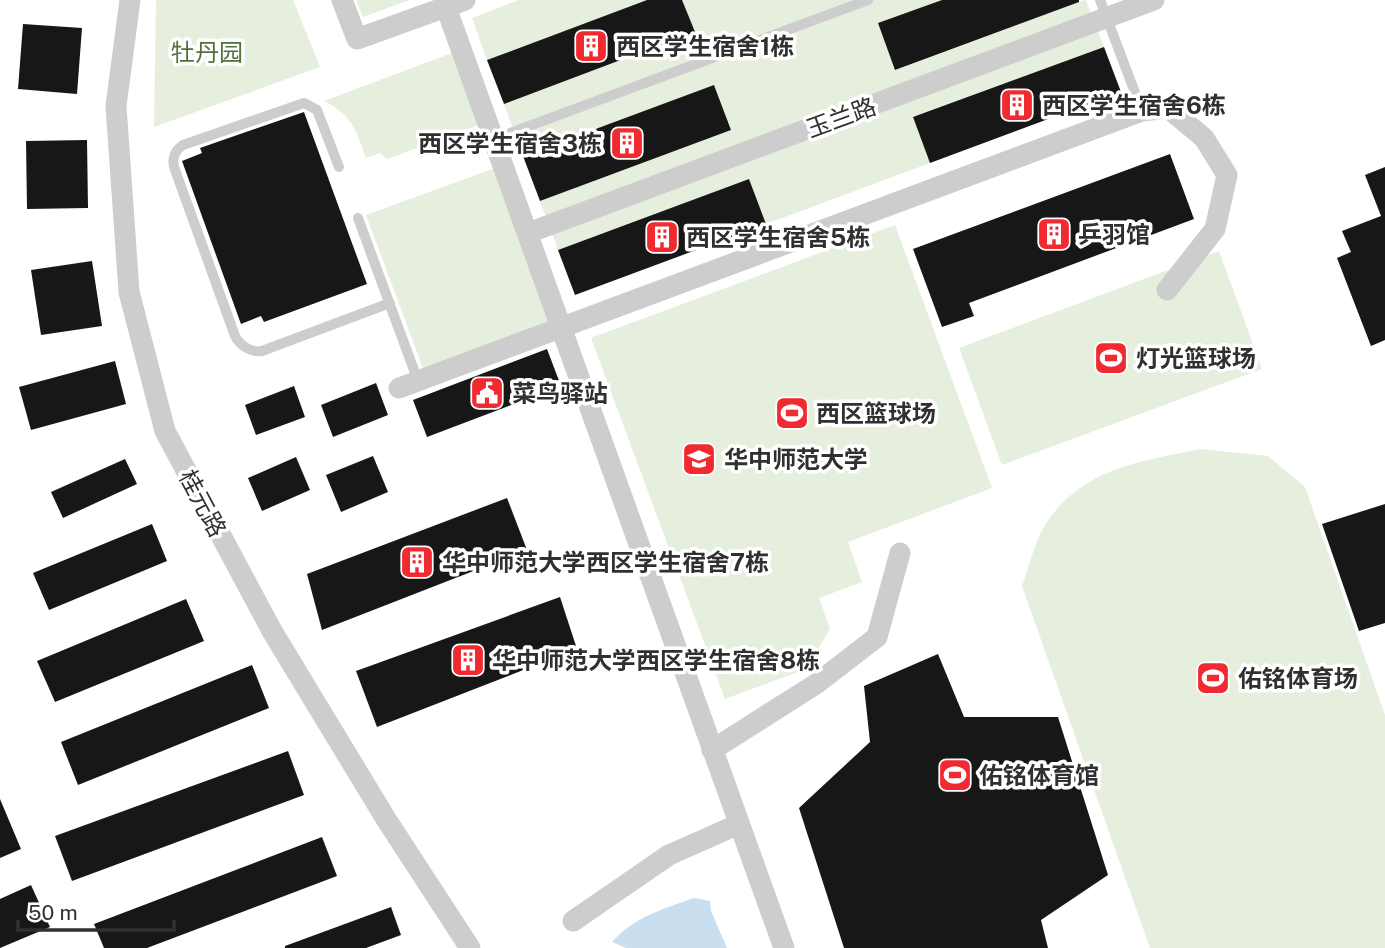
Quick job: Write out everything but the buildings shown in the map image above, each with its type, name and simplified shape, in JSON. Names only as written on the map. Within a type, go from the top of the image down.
[{"type":"street","name":"桂元路","points":[[130,0],[116,106],[129,292],[165,431],[272,631],[386,819],[470,948]]},
{"type":"street","points":[[342,0],[357,39],[455,3],[494,139],[784,948]]},
{"type":"street","name":"玉兰路","points":[[528,233],[1103,9],[1154,0]]},
{"type":"street","points":[[408,384],[1142,111],[1168,108],[1204,138],[1227,175],[1215,229],[1167,290]]},
{"type":"street","points":[[712,750],[817,684],[877,637],[900,553]]},
{"type":"street","points":[[573,921],[669,855],[739,824]]},
{"type":"lane","points":[[494,139],[868,0]]},
{"type":"lane","points":[[1103,9],[1142,111]]},
{"type":"lane","points":[[340,167],[317,110],[304,103],[183,145],[173,159],[230,323],[240,343],[254,351],[262,351],[390,303]]},
{"type":"lane","points":[[358,218],[390,303],[408,384]]},
{"type":"green space","name":"牡丹园","points":[[156,0],[293,0],[320,67],[154,127]]},
{"type":"green space","points":[[356,0],[410,0],[363,17]]},
{"type":"green space","points":[[519,0],[647,0],[487,60],[472,18]]},
{"type":"green space","points":[[682,0],[942,0],[879,23],[896,70],[1084,0],[1104,47],[914,117],[930,163],[766,224],[749,179],[558,250],[540,201],[731,130],[715,86],[523,156],[504,104],[694,33]]},
{"type":"green space","points":[[452,53],[479,125],[387,159],[380,153],[366,158],[352,124],[341,112],[324,101]]},
{"type":"green space","points":[[495,168],[552,323],[424,371],[366,215]]},
{"type":"green space","name":"西区篮球场","points":[[895,225],[992,488],[848,542],[862,582],[819,598],[830,629],[806,669],[725,699],[591,338]]},
{"type":"green space","name":"灯光篮球场","points":[[1219,251],[1262,369],[1002,465],[959,348]]},
{"type":"green space","name":"佑铭体育场","points":[[1200,449],[1268,456],[1305,487],[1385,715],[1385,948],[1150,948],[1022,586],[1041,532],[1060,506],[1076,491],[1113,470]]},
{"type":"water","points":[[694,898],[710,901],[711,911],[727,948],[626,948],[612,942],[639,920]]},
{"type":"place","name":"西区学生宿舍1栋","points":[[591,46]]},
{"type":"place","name":"西区学生宿舍6栋","points":[[1017,105]]},
{"type":"place","name":"西区学生宿舍3栋","points":[[627,143]]},
{"type":"place","name":"乒羽馆","points":[[1054,234]]},
{"type":"place","name":"西区学生宿舍5栋","points":[[662,237]]},
{"type":"place","name":"灯光篮球场","points":[[1111,358]]},
{"type":"place","name":"菜鸟驿站","points":[[487,393]]},
{"type":"place","name":"西区篮球场","points":[[792,413]]},
{"type":"place","name":"华中师范大学","points":[[699,459]]},
{"type":"place","name":"华中师范大学西区学生宿舍7栋","points":[[417,562]]},
{"type":"place","name":"华中师范大学西区学生宿舍8栋","points":[[468,660]]},
{"type":"place","name":"佑铭体育场","points":[[1213,678]]},
{"type":"place","name":"佑铭体育馆","points":[[955,775]]}]
